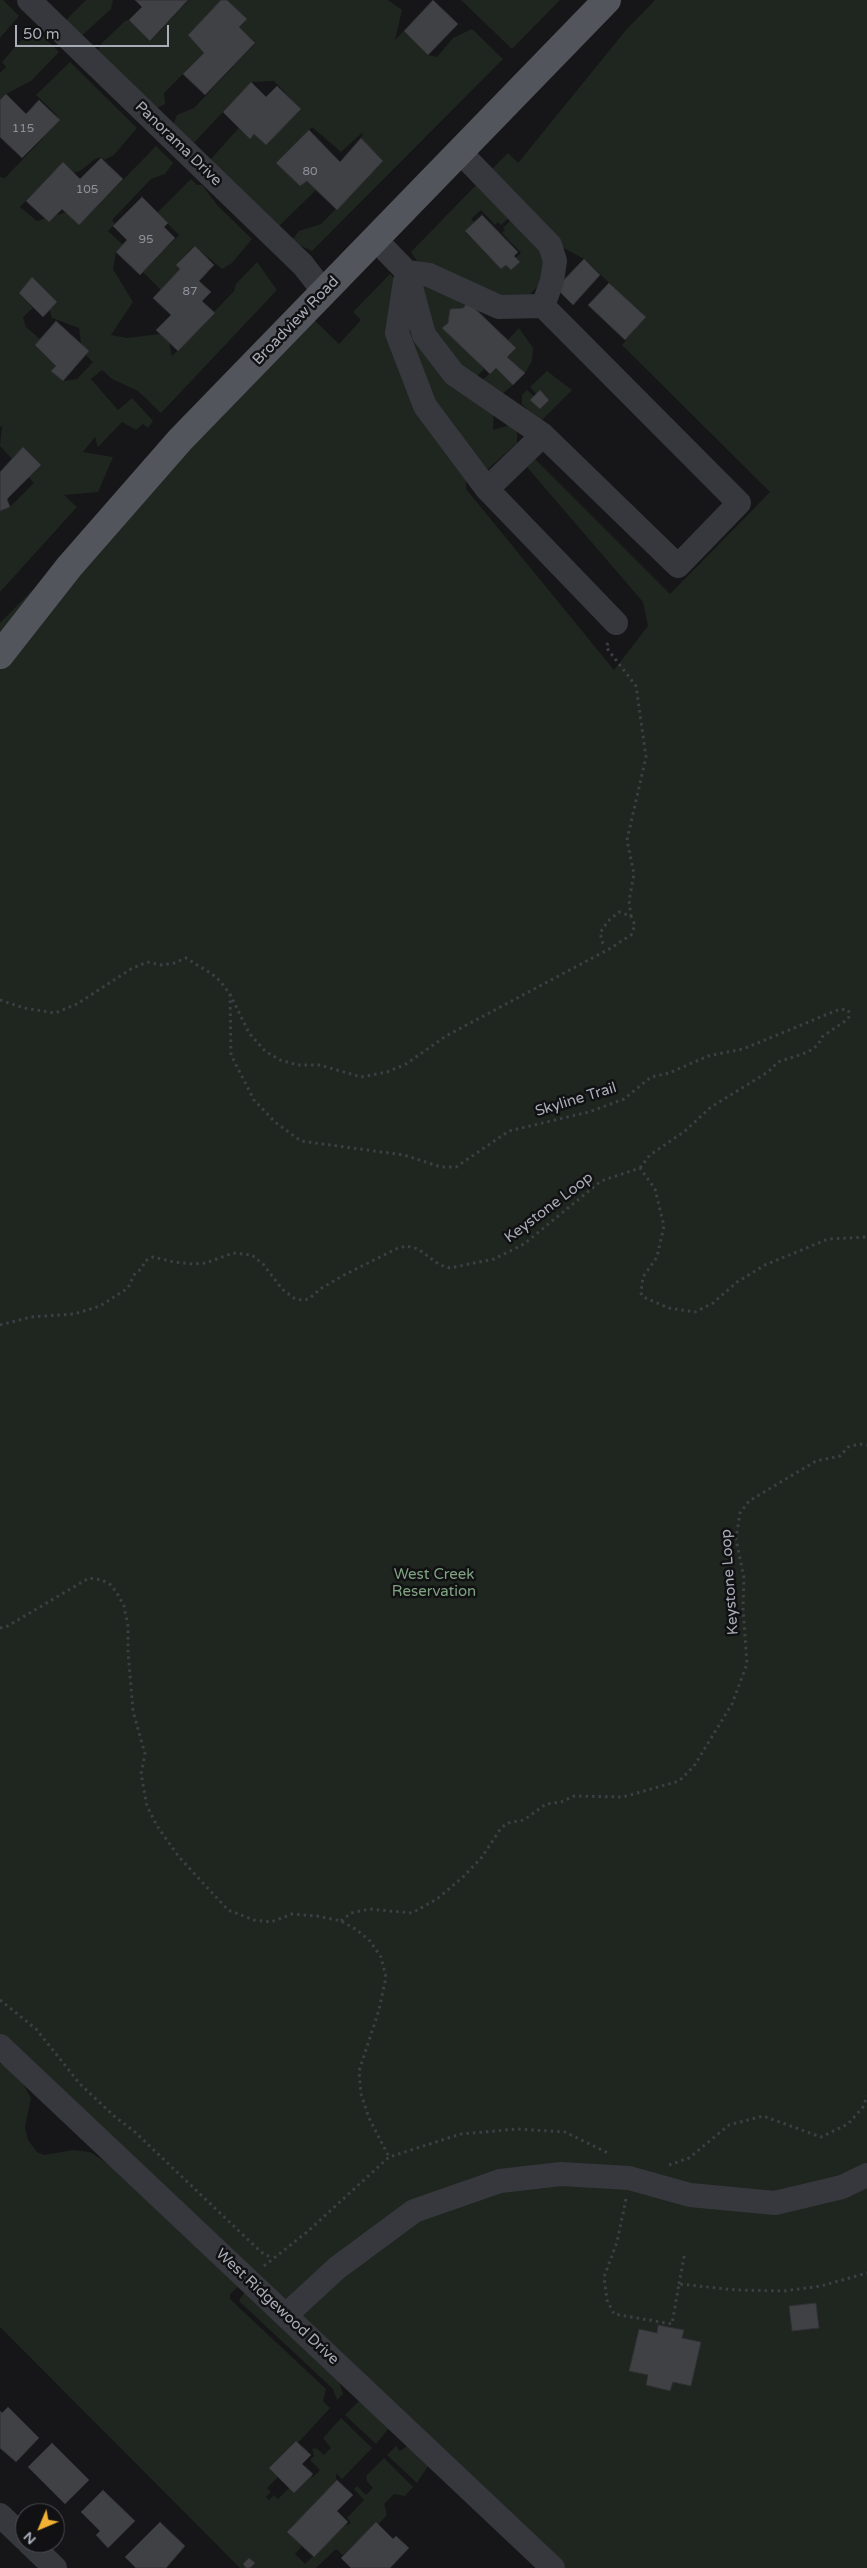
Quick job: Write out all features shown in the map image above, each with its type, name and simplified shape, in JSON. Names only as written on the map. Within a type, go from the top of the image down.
[{"type":"main road","name":"Broadview Road","points":[[3,645],[143,482],[374,238],[607,0]]},
{"type":"street","name":"Panorama Drive","points":[[29,0],[303,265],[324,292]]},
{"type":"street","points":[[459,151],[550,245],[556,260],[552,281],[543,306]]},
{"type":"street","points":[[374,238],[407,272],[424,335],[454,374],[543,434],[678,566],[739,503],[543,306],[499,307],[429,275],[407,272]]},
{"type":"street","points":[[407,272],[397,333],[425,406],[487,490],[616,623]]},
{"type":"street","points":[[487,490],[543,434]]},
{"type":"street","name":"West Ridgewood Drive","points":[[0,2046],[553,2568]]},
{"type":"street","points":[[286,2315],[336,2268],[414,2211],[500,2181],[561,2174],[629,2178],[690,2195],[775,2203],[842,2186],[867,2175]]},
{"type":"street","points":[[0,2515],[15,2529]]},
{"type":"street","points":[[39,2553],[55,2568]]},
{"type":"path","points":[[0,1000],[24,1008],[55,1013],[76,1004],[131,969],[147,962],[174,963],[186,958],[205,969],[220,981],[230,994],[249,1032],[265,1051],[280,1060],[298,1065],[320,1065],[361,1077],[387,1072],[406,1064],[446,1036],[611,948],[631,935],[635,924],[629,902],[634,874],[627,840],[646,757],[636,686],[606,647],[616,623]]},
{"type":"path","points":[[604,944],[600,933],[608,921],[619,912],[632,916]]},
{"type":"path","name":"Skyline Trail","points":[[230,994],[231,1055],[254,1100],[275,1122],[301,1141],[404,1155],[441,1167],[456,1167],[509,1131],[588,1112],[624,1099],[651,1077],[669,1073],[708,1056],[743,1049],[840,1009],[848,1010],[850,1014],[848,1019],[822,1037],[818,1045],[808,1052],[778,1062],[768,1072],[711,1107],[685,1131],[650,1155],[640,1168]]},
{"type":"path","points":[[640,1168],[655,1189],[664,1226],[662,1240],[656,1257],[644,1276],[641,1293],[643,1297],[669,1308],[695,1312],[713,1302],[737,1282],[765,1265],[828,1239],[867,1237]]},
{"type":"path","name":"Keystone Loop","points":[[0,1325],[31,1317],[74,1314],[100,1306],[128,1288],[134,1275],[145,1261],[153,1258],[193,1264],[206,1263],[233,1254],[252,1255],[263,1264],[282,1289],[294,1298],[301,1300],[309,1299],[320,1289],[344,1275],[398,1248],[407,1246],[418,1249],[440,1265],[450,1268],[494,1260],[524,1244],[601,1181],[640,1168]]},
{"type":"path","name":"Keystone Loop","points":[[341,1921],[352,1913],[369,1909],[395,1913],[412,1913],[437,1899],[463,1877],[482,1857],[502,1828],[508,1823],[524,1820],[546,1804],[561,1802],[574,1796],[623,1798],[679,1782],[694,1766],[732,1704],[747,1664],[742,1608],[744,1578],[736,1539],[737,1522],[744,1506],[816,1461],[840,1456],[848,1447],[859,1444],[867,1445]]},
{"type":"path","points":[[0,1628],[6,1627],[89,1578],[111,1584],[124,1606],[128,1626],[133,1710],[145,1754],[141,1774],[147,1806],[157,1826],[179,1857],[228,1910],[254,1920],[271,1922],[292,1914],[318,1916],[341,1921],[358,1930],[370,1941],[385,1967],[386,1977],[380,2010],[359,2070],[361,2094],[369,2118],[389,2157]]},
{"type":"path","points":[[0,2000],[36,2029],[80,2084],[114,2116],[135,2132],[261,2252],[272,2258]]},
{"type":"path","points":[[863,2107],[867,2111]]},
{"type":"path","points":[[628,2192],[617,2242],[604,2277],[606,2300],[614,2314],[672,2324],[685,2252]]},
{"type":"path","points":[[679,2284],[736,2290],[784,2291],[821,2286],[867,2273]]},
{"type":"green space","points":[[0,0],[3,0],[19,16],[0,38]]},
{"type":"green space","points":[[86,0],[113,0],[111,9],[78,39],[63,23]]},
{"type":"green space","points":[[189,0],[221,0],[188,35],[204,53],[164,93],[165,104],[153,110],[96,54],[102,43],[125,21],[129,20],[151,41]]},
{"type":"green space","points":[[227,0],[388,0],[402,10],[395,40],[404,31],[428,55],[437,57],[453,38],[472,29],[503,59],[312,251],[291,241],[299,231],[321,224],[383,161],[361,138],[363,132],[341,152],[312,127],[276,163],[300,186],[307,181],[316,190],[277,228],[208,162],[239,128],[250,138],[254,134],[266,144],[301,109],[274,81],[251,82],[191,146],[172,128],[177,115],[194,108],[255,44],[239,27],[246,19]]},
{"type":"green space","points":[[461,0],[560,0],[512,49]]},
{"type":"green space","name":"West Creek Reservation","points":[[655,0],[867,0],[867,2568],[557,2568],[0,2042],[0,623],[180,440],[304,310],[339,344],[361,320],[353,312],[390,274],[397,281],[407,300],[494,409],[493,430],[507,426],[508,416],[517,424],[517,443],[487,470],[466,462],[466,489],[614,670],[648,626],[643,602],[526,466],[534,458],[670,594],[770,492],[622,345],[645,317],[584,259],[560,246],[487,174],[508,153],[518,163],[626,30]]},
{"type":"green space","points":[[36,29],[59,52],[31,81],[6,94],[0,100],[0,73],[6,67],[2,62],[24,37]]},
{"type":"green space","points":[[70,62],[137,128],[114,155],[104,160],[101,157],[95,159],[80,171],[63,175],[56,169],[20,207],[37,221],[73,210],[87,217],[156,146],[173,163],[165,174],[151,179],[112,220],[115,224],[108,231],[123,245],[116,252],[113,269],[133,302],[111,335],[127,338],[167,333],[172,356],[234,291],[236,284],[257,262],[277,290],[161,413],[138,391],[112,379],[102,370],[91,379],[118,410],[132,398],[153,421],[148,428],[143,424],[136,430],[122,422],[98,447],[95,437],[83,452],[113,457],[98,492],[64,495],[77,507],[0,592],[0,511],[10,507],[34,483],[0,446],[2,426],[0,427],[0,177],[5,178],[43,138],[45,127],[57,115],[36,95]],"holes":[[[32,278],[48,293],[47,300],[52,318],[79,328],[82,351],[93,362],[77,379],[63,381],[52,371],[56,366],[35,345],[40,339],[26,327],[23,317],[33,308],[19,293]]]},
{"type":"green space","points":[[191,179],[197,185],[202,185],[218,206],[252,239],[232,263],[222,269],[194,246],[176,265],[180,269],[161,290],[143,272],[179,235],[157,213]]},
{"type":"green space","points":[[478,183],[512,215],[501,225],[498,222],[495,225],[481,210],[471,219],[474,222],[465,232],[501,269],[506,265],[511,270],[520,262],[516,258],[521,253],[502,233],[505,230],[503,228],[514,217],[548,258],[545,279],[523,301],[501,296],[419,264],[411,252]]},
{"type":"green space","points":[[426,282],[483,303],[480,313],[468,302],[463,308],[450,309],[448,323],[443,328],[484,369],[474,380],[430,331],[417,293]]},
{"type":"green space","points":[[519,328],[533,348],[532,361],[525,373],[507,357],[516,348],[508,340]]},
{"type":"green space","points":[[496,368],[513,385],[502,394],[479,383]]},
{"type":"green space","points":[[547,371],[572,390],[540,422],[522,404],[522,395],[527,390],[534,396],[549,400],[540,390],[536,394],[530,387]]},
{"type":"green space","points":[[2,2063],[22,2082],[31,2098],[25,2127],[28,2140],[37,2152],[44,2155],[73,2150],[90,2152],[110,2165],[238,2287],[230,2294],[230,2299],[326,2389],[323,2401],[330,2408],[298,2443],[296,2441],[269,2468],[278,2477],[267,2488],[271,2492],[266,2497],[269,2500],[274,2495],[278,2499],[289,2488],[294,2493],[320,2470],[310,2460],[314,2456],[312,2449],[316,2448],[324,2455],[331,2448],[323,2438],[341,2418],[372,2448],[342,2479],[336,2473],[336,2482],[302,2546],[295,2554],[305,2564],[344,2526],[351,2523],[347,2518],[364,2500],[354,2489],[357,2486],[366,2495],[373,2488],[367,2481],[366,2476],[384,2458],[413,2487],[405,2496],[394,2494],[384,2504],[387,2515],[378,2525],[375,2523],[343,2555],[336,2549],[316,2568],[240,2568],[0,2327],[0,2064]]},
{"type":"green space","points":[[245,2292],[339,2382],[343,2394],[337,2400],[333,2389],[240,2302],[239,2300]]},
{"type":"green space","points":[[359,2401],[389,2428],[376,2444],[345,2415]]},
{"type":"green space","points":[[396,2446],[400,2451],[407,2446],[428,2466],[417,2483],[387,2455]]},
{"type":"building","points":[[135,0],[188,0],[150,41],[129,20],[142,7]]},
{"type":"building","points":[[221,0],[227,0],[247,19],[239,27],[255,43],[205,95],[183,74],[204,53],[188,35]]},
{"type":"building","points":[[433,0],[458,24],[428,55],[404,31]]},
{"type":"building","points":[[251,82],[266,97],[277,86],[301,109],[266,145],[254,134],[250,139],[223,112]]},
{"type":"building","points":[[6,94],[26,114],[39,100],[60,120],[22,158],[0,137],[0,100]]},
{"type":"building","points":[[309,130],[340,162],[361,138],[383,161],[337,210],[307,181],[300,186],[276,163]]},
{"type":"building","points":[[101,158],[123,179],[79,225],[62,209],[49,222],[26,201],[63,162],[80,179]]},
{"type":"building","points":[[142,197],[168,223],[164,227],[175,238],[140,275],[116,252],[127,240],[113,226]]},
{"type":"building","points":[[482,215],[518,252],[514,256],[520,262],[511,270],[506,265],[501,269],[465,231]]},
{"type":"building","points":[[195,246],[214,265],[199,281],[211,292],[202,301],[215,313],[178,351],[156,330],[171,315],[153,298],[180,269],[176,265]]},
{"type":"building","points":[[584,259],[600,275],[573,305],[556,288]]},
{"type":"building","points":[[32,277],[57,302],[43,317],[19,293]]},
{"type":"building","points":[[609,283],[646,317],[625,340],[588,305]]},
{"type":"building","points":[[468,302],[516,348],[507,357],[525,373],[513,385],[496,368],[490,374],[442,328],[448,323],[450,309],[463,308]]},
{"type":"building","points":[[56,321],[89,351],[63,381],[51,371],[56,366],[35,345]]},
{"type":"building","points":[[540,390],[549,400],[540,409],[530,400]]},
{"type":"building","points":[[23,447],[41,465],[7,499],[10,507],[0,511],[0,472]]},
{"type":"building","points":[[816,2303],[819,2328],[792,2331],[789,2306]]},
{"type":"building","points":[[658,2325],[684,2330],[682,2338],[701,2342],[691,2386],[673,2382],[670,2391],[646,2385],[648,2375],[629,2371],[639,2329],[657,2333]]},
{"type":"building","points":[[8,2407],[39,2438],[16,2462],[0,2448],[0,2411],[2,2413]]},
{"type":"building","points":[[296,2441],[311,2455],[302,2464],[313,2474],[294,2493],[269,2468]]},
{"type":"building","points":[[52,2443],[89,2480],[65,2504],[28,2467]]},
{"type":"building","points":[[337,2480],[353,2495],[337,2511],[348,2522],[314,2557],[287,2532]]},
{"type":"building","points":[[103,2490],[135,2521],[108,2548],[96,2535],[100,2531],[81,2512]]},
{"type":"building","points":[[160,2522],[185,2546],[166,2568],[136,2568],[125,2557]]},
{"type":"building","points":[[376,2522],[393,2539],[396,2536],[409,2548],[390,2568],[351,2568],[341,2558]]},
{"type":"building","points":[[249,2558],[255,2563],[250,2568],[246,2568],[243,2564]]}]
